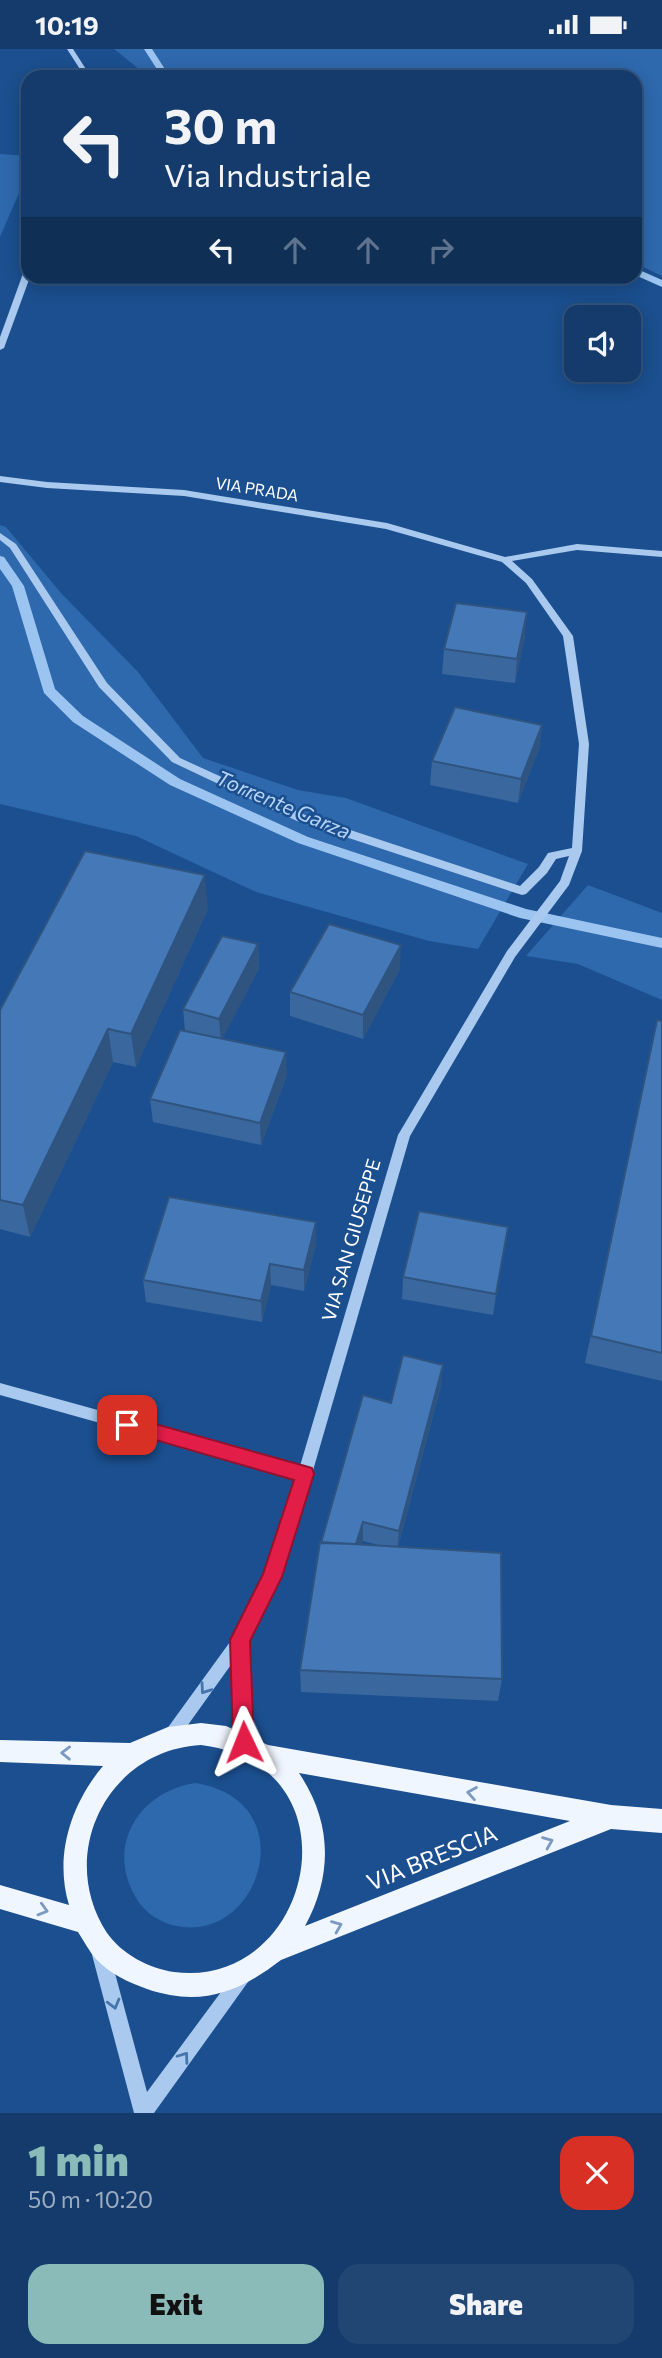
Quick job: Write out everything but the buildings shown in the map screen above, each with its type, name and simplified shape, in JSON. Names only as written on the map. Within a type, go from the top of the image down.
[{"type":"main road","name":"VIA BRESCIA","points":[[216,1734],[244,1742],[268,1756],[289,1777],[304,1804],[313,1833],[314,1864],[307,1896],[294,1925],[273,1951],[248,1970],[218,1983],[186,1987],[155,1981],[127,1969],[103,1949],[91,1930],[76,1892],[73,1860],[78,1829],[91,1800],[109,1775],[132,1755],[169,1737],[216,1734]]},
{"type":"main road","name":"VIA BRESCIA","points":[[0,1751],[132,1755]]},
{"type":"main road","name":"VIA BRESCIA","points":[[268,1756],[611,1817],[662,1821]]},
{"type":"main road","name":"VIA BRESCIA","points":[[273,1951],[611,1817]]},
{"type":"main road","points":[[0,1897],[91,1930]]},
{"type":"street","points":[[69,49],[83,70]]},
{"type":"street","points":[[0,348],[23,284]]},
{"type":"street","name":"VIA PRADA","points":[[0,479],[47,485],[184,493],[360,521],[387,526],[505,560],[529,581],[568,636],[583,744],[577,851],[565,882]]},
{"type":"street","points":[[0,536],[13,546],[103,685],[176,759],[301,818],[522,891],[544,870],[552,856],[577,851]]},
{"type":"street","name":"VIA PRADA","points":[[505,560],[577,547],[662,554]]},
{"type":"street","name":"VIA SAN GIUSEPPE","points":[[169,1737],[240,1640],[272,1577],[305,1474],[404,1135],[511,954],[565,882]]},
{"type":"street","points":[[0,1389],[305,1474]]},
{"type":"street","name":"VIA SAN GIUSEPPE","points":[[240,1640],[244,1742]]},
{"type":"street","points":[[91,1930],[144,2113]]},
{"type":"street","points":[[144,2113],[248,1970]]},
{"type":"shaded area","points":[[114,49],[662,49],[662,276],[642,266],[642,70],[140,70]]},
{"type":"shaded area","points":[[0,154],[21,156],[21,188],[0,237]]},
{"type":"shaded area","points":[[0,525],[6,527],[61,593],[138,672],[203,758],[298,790],[346,798],[528,864],[478,949],[429,941],[256,892],[136,836],[0,804]]},
{"type":"shaded area","points":[[588,885],[662,913],[662,1000],[578,964],[526,956]]},
{"type":"shaded area","points":[[195,1783],[230,1795],[251,1816],[260,1841],[258,1869],[247,1895],[228,1915],[203,1926],[172,1925],[152,1916],[138,1901],[128,1881],[124,1862],[126,1843],[132,1826],[157,1798]]},
{"type":"waterway","points":[[148,49],[162,70]]},
{"type":"waterway","points":[[642,274],[662,284]]},
{"type":"waterway","name":"Torrente Garza","points":[[0,560],[18,586],[49,690],[78,719],[175,782],[303,840],[525,914],[662,943]]},
{"type":"route","points":[[127,1425],[305,1474],[272,1577],[240,1640],[244,1742]]}]
